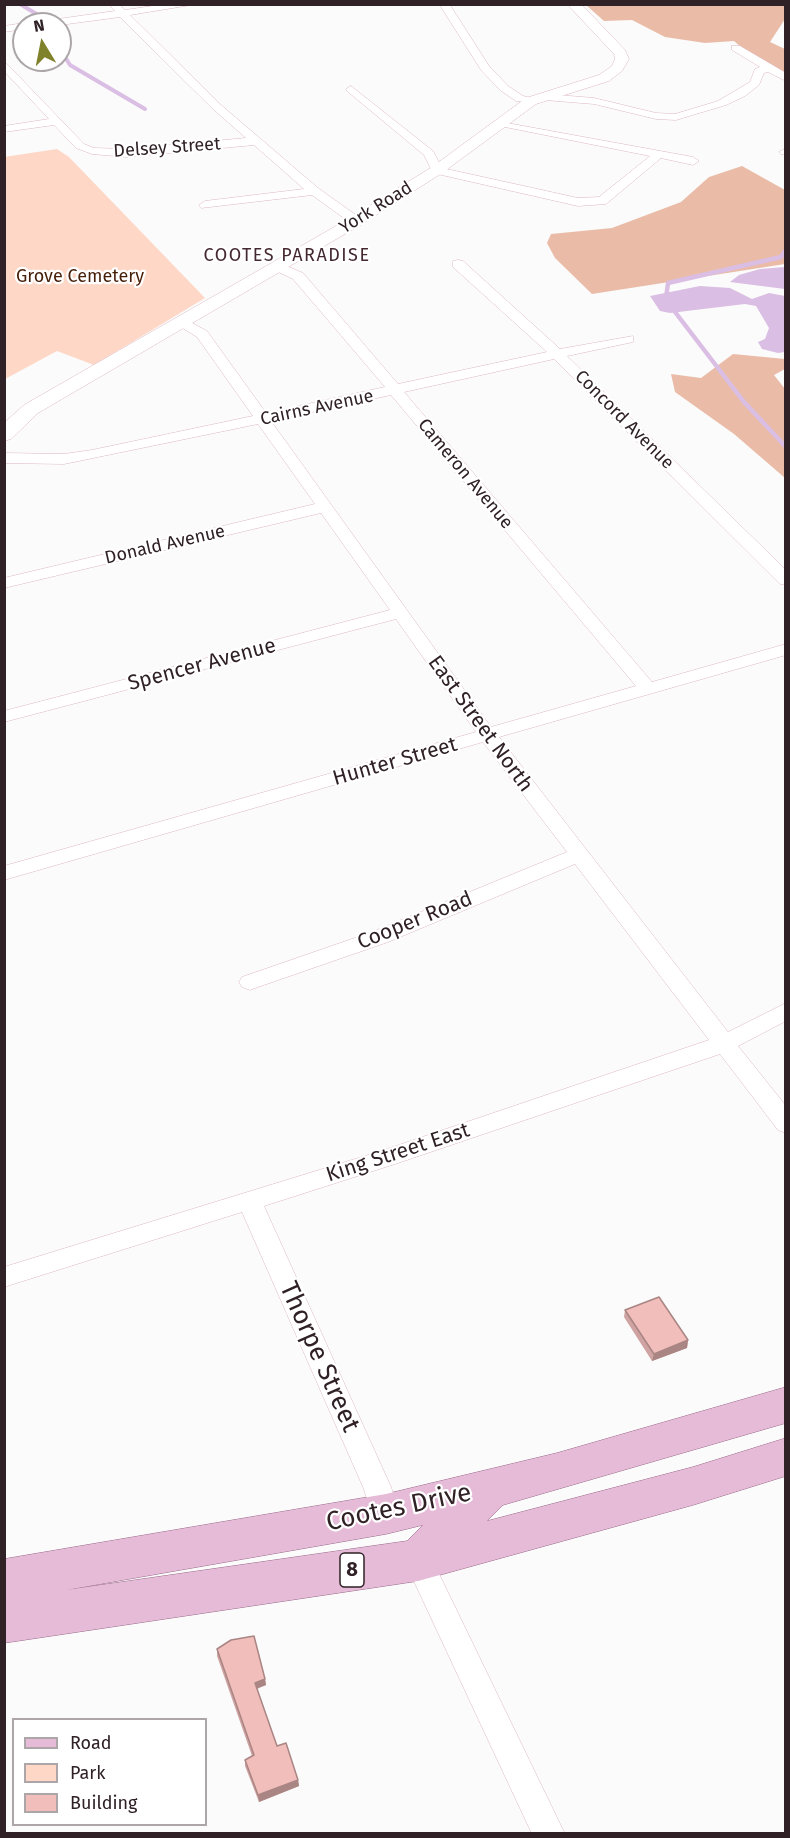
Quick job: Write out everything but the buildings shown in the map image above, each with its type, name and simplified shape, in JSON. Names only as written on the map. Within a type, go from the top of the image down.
[{"type":"main road","name":"Cootes Drive","points":[[4,1580],[386,1514],[644,1448],[786,1405]]},
{"type":"main road","name":"8","points":[[4,1621],[418,1560],[693,1486],[786,1457]]},
{"type":"main road","points":[[418,1560],[489,1489]]},
{"type":"street","points":[[113,4],[217,107],[255,141],[314,191],[356,221]]},
{"type":"street","points":[[72,20],[192,4]]},
{"type":"street","name":"York Road","points":[[4,435],[19,418],[31,409],[356,221],[437,170],[500,123],[538,99],[604,78],[617,68],[622,59],[620,53],[573,4]]},
{"type":"street","points":[[446,7],[485,68],[504,88],[520,99],[594,101],[656,116],[676,117],[722,103],[765,83],[786,84]]},
{"type":"street","points":[[736,48],[786,78]]},
{"type":"street","points":[[765,83],[759,71],[769,68]]},
{"type":"street","name":"Delsey Street","points":[[9,73],[80,146],[92,151],[111,153],[255,141]]},
{"type":"street","points":[[351,89],[429,153],[437,170],[578,202],[604,200],[658,155]]},
{"type":"street","points":[[4,129],[58,121]]},
{"type":"street","points":[[500,123],[693,161]]},
{"type":"street","points":[[205,205],[314,191]]},
{"type":"street","name":"Concord Avenue","points":[[459,264],[558,355],[786,580]]},
{"type":"street","name":"Cameron Avenue","points":[[277,266],[298,276],[648,689]]},
{"type":"street","name":"East Street North","points":[[181,321],[202,334],[488,736],[786,1124]]},
{"type":"street","name":"Cairns Avenue","points":[[4,458],[73,458],[261,420],[628,339]]},
{"type":"street","name":"Donald Avenue","points":[[4,582],[325,507]]},
{"type":"street","name":"Spencer Avenue","points":[[4,717],[399,613]]},
{"type":"street","name":"Hunter Street","points":[[4,873],[786,649]]},
{"type":"street","name":"Cooper Road","points":[[250,982],[380,937],[578,855]]},
{"type":"street","name":"King Street East","points":[[4,1277],[398,1154],[723,1044],[786,1011]]},
{"type":"street","name":"Thorpe Street","points":[[249,1200],[377,1487],[386,1514]]},
{"type":"street","points":[[418,1560],[549,1833]]},
{"type":"green space","name":"Grove Cemetery","points":[[57,149],[69,157],[205,298],[94,365],[57,351],[5,379],[4,157]]},
{"type":"shaded area","points":[[586,5],[785,5],[785,19],[770,42],[785,49],[785,79],[759,63],[734,41],[705,43],[665,37],[632,20],[604,21]]},
{"type":"shaded area","points":[[742,166],[785,190],[785,264],[592,294],[555,258],[547,243],[551,234],[612,228],[681,202],[709,177]]},
{"type":"shaded area","points":[[785,267],[785,289],[730,282],[739,275],[760,269]]},
{"type":"shaded area","points":[[700,286],[730,288],[752,299],[769,293],[785,296],[785,352],[778,353],[762,349],[758,342],[765,339],[769,328],[756,306],[745,304],[670,313],[660,311],[650,296]]},
{"type":"shaded area","points":[[733,354],[785,359],[785,369],[774,375],[785,389],[785,478],[734,434],[675,392],[671,374],[701,378]]},
{"type":"waterway","points":[[20,4],[33,12]]},
{"type":"waterway","points":[[72,66],[145,109]]},
{"type":"waterway","points":[[666,298],[668,283],[781,257],[786,250]]},
{"type":"waterway","points":[[672,308],[744,402],[786,447]]},
{"type":"district","name":"COOTES PARADISE","points":[[287,256]]}]
